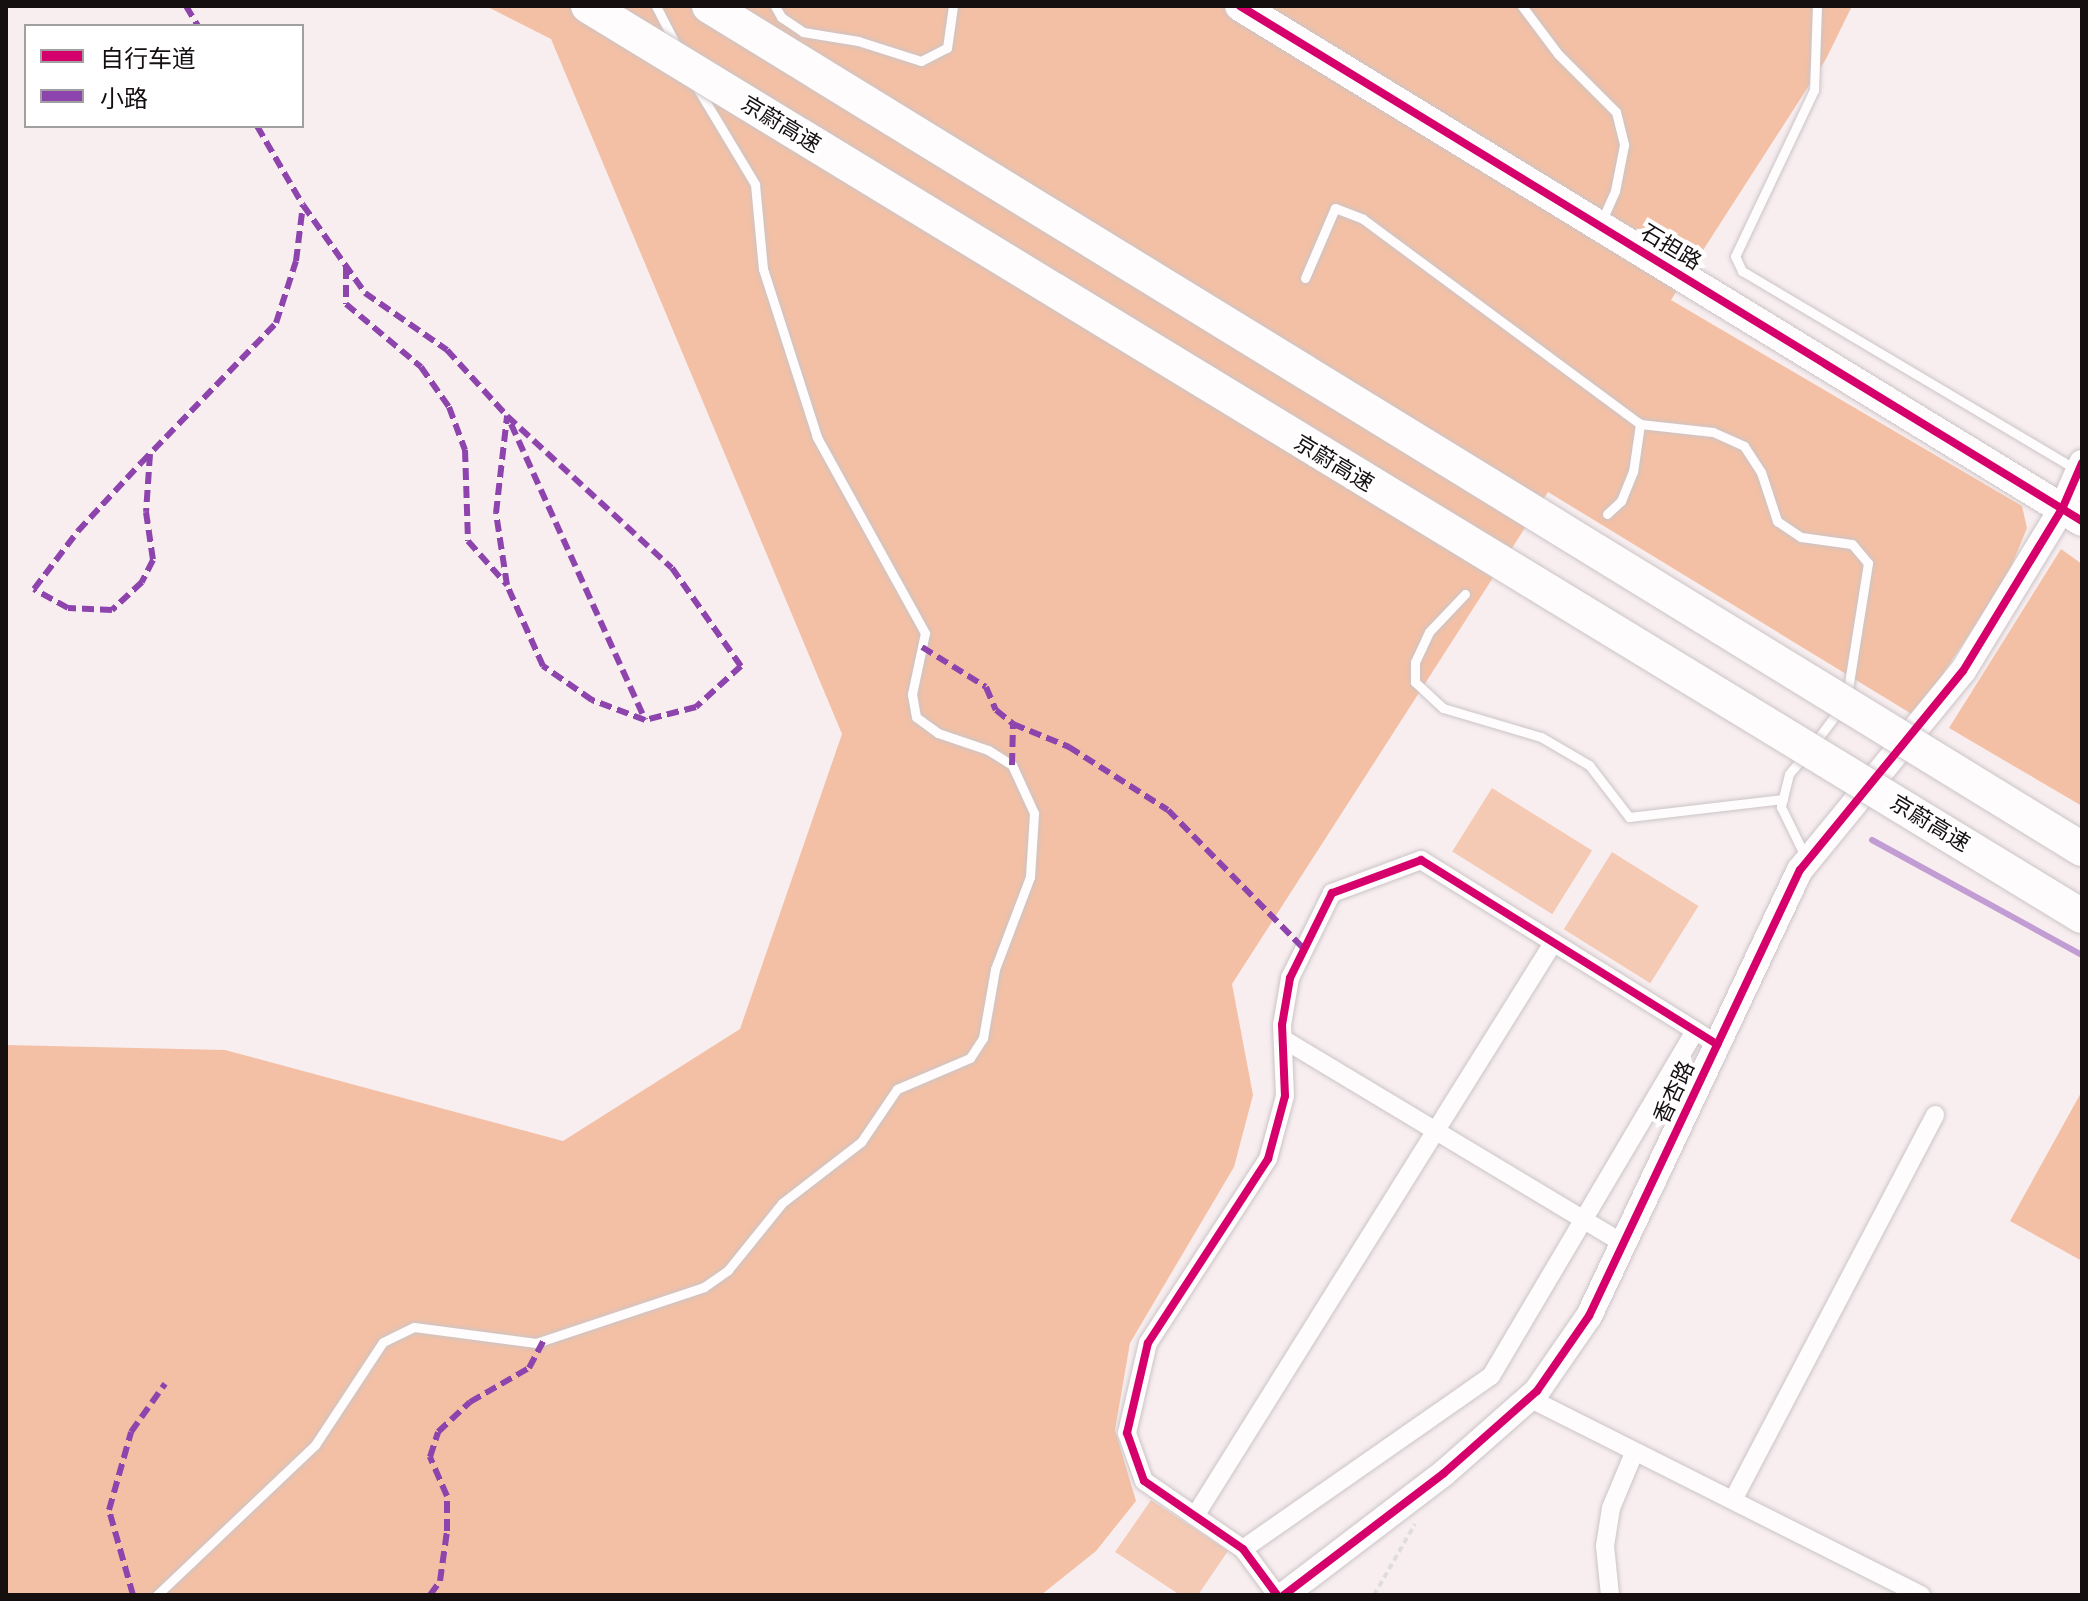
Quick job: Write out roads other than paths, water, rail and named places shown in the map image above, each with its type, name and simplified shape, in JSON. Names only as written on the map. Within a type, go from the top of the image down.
[{"type":"highway","name":"京蔚高速","points":[[588,6],[2082,916]]},
{"type":"highway","points":[[709,6],[2082,849]]},
{"type":"main road","name":"石担路","points":[[1240,6],[2073,514]]},
{"type":"street","name":"香杏路","points":[[1284,1595],[1444,1473],[1529,1398],[1589,1316],[1623,1243],[1706,1038],[1807,861],[1963,671],[2073,514],[2080,467]]},
{"type":"street","points":[[1243,1549],[1491,1376],[1582,1219],[1706,1038],[1421,860],[1332,893],[1290,978],[1283,1039],[1285,1096],[1268,1159],[1148,1343],[1127,1433],[1144,1481],[1243,1549],[1277,1595]]},
{"type":"street","points":[[1195,1516],[1553,943]]},
{"type":"street","points":[[1283,1039],[1623,1243]]},
{"type":"street","points":[[1733,1500],[1935,1115]]},
{"type":"street","points":[[1529,1398],[1921,1595]]},
{"type":"street","points":[[1610,1595],[1605,1546],[1611,1508],[1634,1453]]},
{"type":"lane","points":[[157,1595],[315,1445],[383,1342],[414,1327],[536,1343],[704,1287],[728,1270],[782,1203],[861,1142],[897,1089],[970,1058],[983,1038],[995,969],[1030,877],[1034,813],[1012,765],[988,750],[938,733],[916,717],[912,694],[925,633],[817,437],[763,269],[755,184],[712,118],[656,6]]},
{"type":"lane","points":[[775,6],[803,32],[858,41],[921,61],[947,48],[953,6]]},
{"type":"lane","points":[[1522,6],[1558,54],[1616,112],[1624,145],[1615,191],[1599,225]]},
{"type":"lane","points":[[1817,6],[1814,90],[1735,256],[1742,271],[2080,467]]},
{"type":"lane","points":[[1305,278],[1335,208],[1363,219],[1640,424],[1713,432],[1744,446],[1761,472],[1777,521],[1801,537],[1852,544],[1868,563],[1850,688],[1833,721],[1789,774],[1781,807],[1807,861]]},
{"type":"lane","points":[[1607,514],[1621,501],[1633,472],[1640,424]]},
{"type":"lane","points":[[1465,594],[1429,632],[1415,662],[1415,682],[1443,708],[1541,737],[1589,765],[1629,817],[1783,799]]},
{"type":"waterway","points":[[1872,840],[2082,955]]}]
